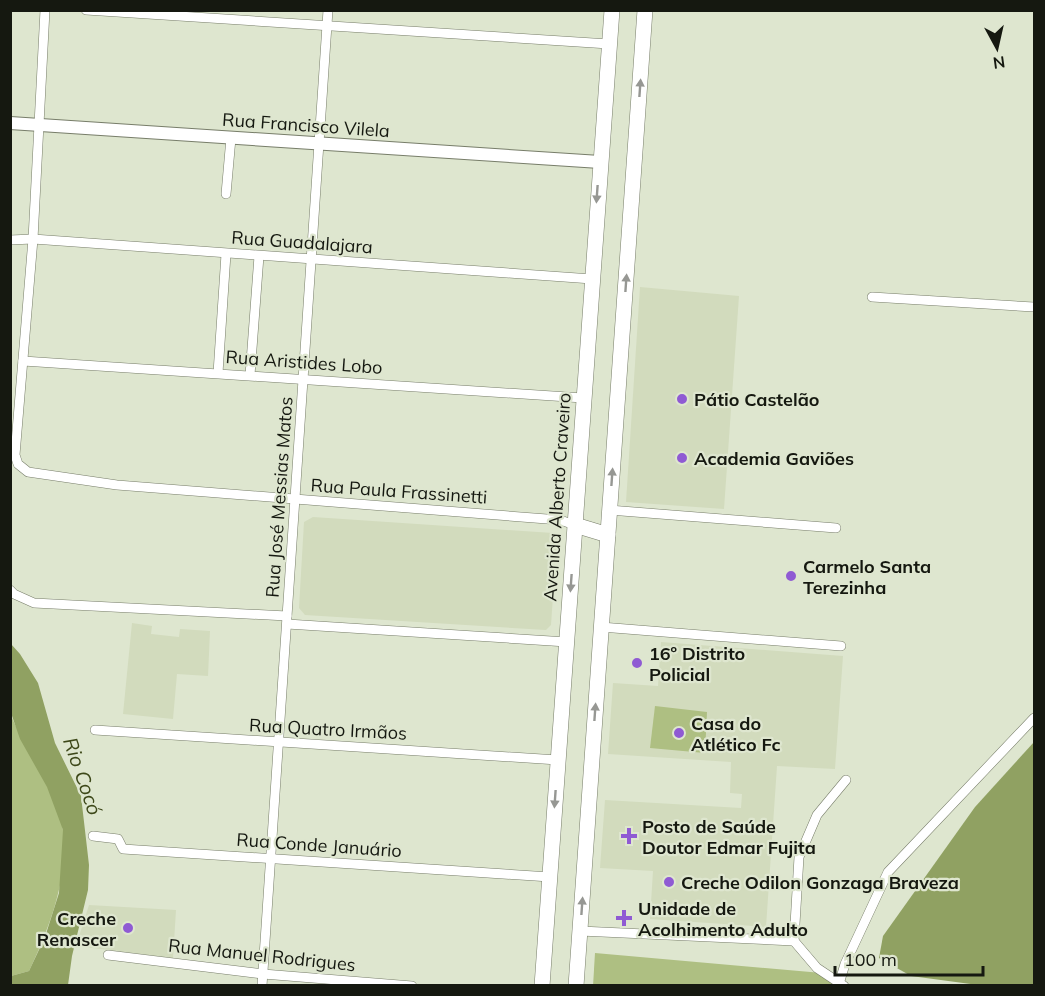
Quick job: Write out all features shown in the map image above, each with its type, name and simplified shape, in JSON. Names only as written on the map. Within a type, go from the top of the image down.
[{"type":"main road","name":"Avenida Alberto Craveiro","points":[[542,986],[612,10]]},
{"type":"main road","points":[[576,986],[645,10]]},
{"type":"main road","points":[[575,525],[608,536]]},
{"type":"street","points":[[23,361],[33,239],[45,10]]},
{"type":"street","points":[[86,10],[609,44]]},
{"type":"street","name":"Rua José Messias Matos","points":[[262,986],[305,379],[328,10]]},
{"type":"street","name":"Rua Francisco Vilela","points":[[10,123],[600,162]]},
{"type":"street","points":[[226,194],[231,138]]},
{"type":"street","name":"Rua Guadalajara","points":[[10,240],[33,239],[592,279]]},
{"type":"street","points":[[218,373],[226,254]]},
{"type":"street","points":[[250,375],[259,256]]},
{"type":"street","points":[[872,297],[1035,307]]},
{"type":"street","name":"Rua Aristides Lobo","points":[[23,361],[584,398]]},
{"type":"street","name":"Rua Paula Frassinetti","points":[[23,361],[15,455],[18,464],[28,472],[117,485],[561,520],[575,525]]},
{"type":"street","points":[[609,510],[836,528]]},
{"type":"street","points":[[10,590],[34,603],[567,642]]},
{"type":"street","points":[[601,627],[841,646]]},
{"type":"street","points":[[846,780],[817,814],[799,857],[794,941],[816,968],[841,985],[845,964],[888,872],[1035,717]]},
{"type":"street","name":"Rua Quatro Irmãos","points":[[95,730],[558,760]]},
{"type":"street","name":"Rua Conde Januário","points":[[93,836],[118,839],[123,849],[550,877]]},
{"type":"street","points":[[580,931],[794,941]]},
{"type":"street","name":"Rua Manuel Rodrigues","points":[[108,955],[263,974],[412,986]]},
{"type":"shaded area","name":"Pátio Castelão","points":[[640,287],[739,296],[724,509],[626,502]]},
{"type":"shaded area","points":[[313,517],[553,533],[557,538],[551,625],[546,630],[305,615],[299,608],[304,522]]},
{"type":"shaded area","points":[[132,623],[152,626],[151,634],[179,637],[180,629],[210,631],[208,676],[177,674],[173,719],[123,714]]},
{"type":"shaded area","points":[[661,642],[843,656],[835,769],[777,766],[766,927],[650,919],[653,871],[600,868],[605,800],[741,808],[742,794],[730,793],[731,762],[608,754],[613,683],[658,686]]},
{"type":"shaded area","name":"Rio Cocó","points":[[11,644],[38,683],[55,743],[81,796],[89,865],[88,890],[72,956],[68,985],[11,985],[11,976],[29,971],[45,937],[59,893],[63,830],[47,787],[20,739],[11,713]]},
{"type":"shaded area","points":[[655,706],[707,712],[705,753],[650,748]]},
{"type":"shaded area","points":[[10,713],[54,800],[63,830],[64,847],[56,902],[43,939],[29,971],[11,976]]},
{"type":"shaded area","points":[[1034,742],[1034,985],[978,985],[911,976],[879,958],[883,936],[975,807]]},
{"type":"shaded area","name":"Creche Renascer","points":[[89,905],[176,910],[173,958],[76,946]]},
{"type":"shaded area","points":[[595,953],[822,973],[845,986],[593,986]]},
{"type":"place","name":"Pátio Castelão","points":[[682,399]]},
{"type":"place","name":"Academia Gaviões","points":[[682,458]]},
{"type":"place","name":"Carmelo Santa Terezinha","points":[[791,576]]},
{"type":"place","name":"16º Distrito Policial","points":[[637,663]]},
{"type":"place","name":"Casa do Atlético Fc","points":[[679,733]]},
{"type":"place","name":"Posto de Saúde Doutor Edmar Fujita","points":[[629,836]]},
{"type":"place","name":"Creche Odilon Gonzaga Braveza","points":[[669,882]]},
{"type":"place","name":"Unidade de Acolhimento Adulto","points":[[624,918]]},
{"type":"place","name":"Creche Renascer","points":[[128,928]]}]
